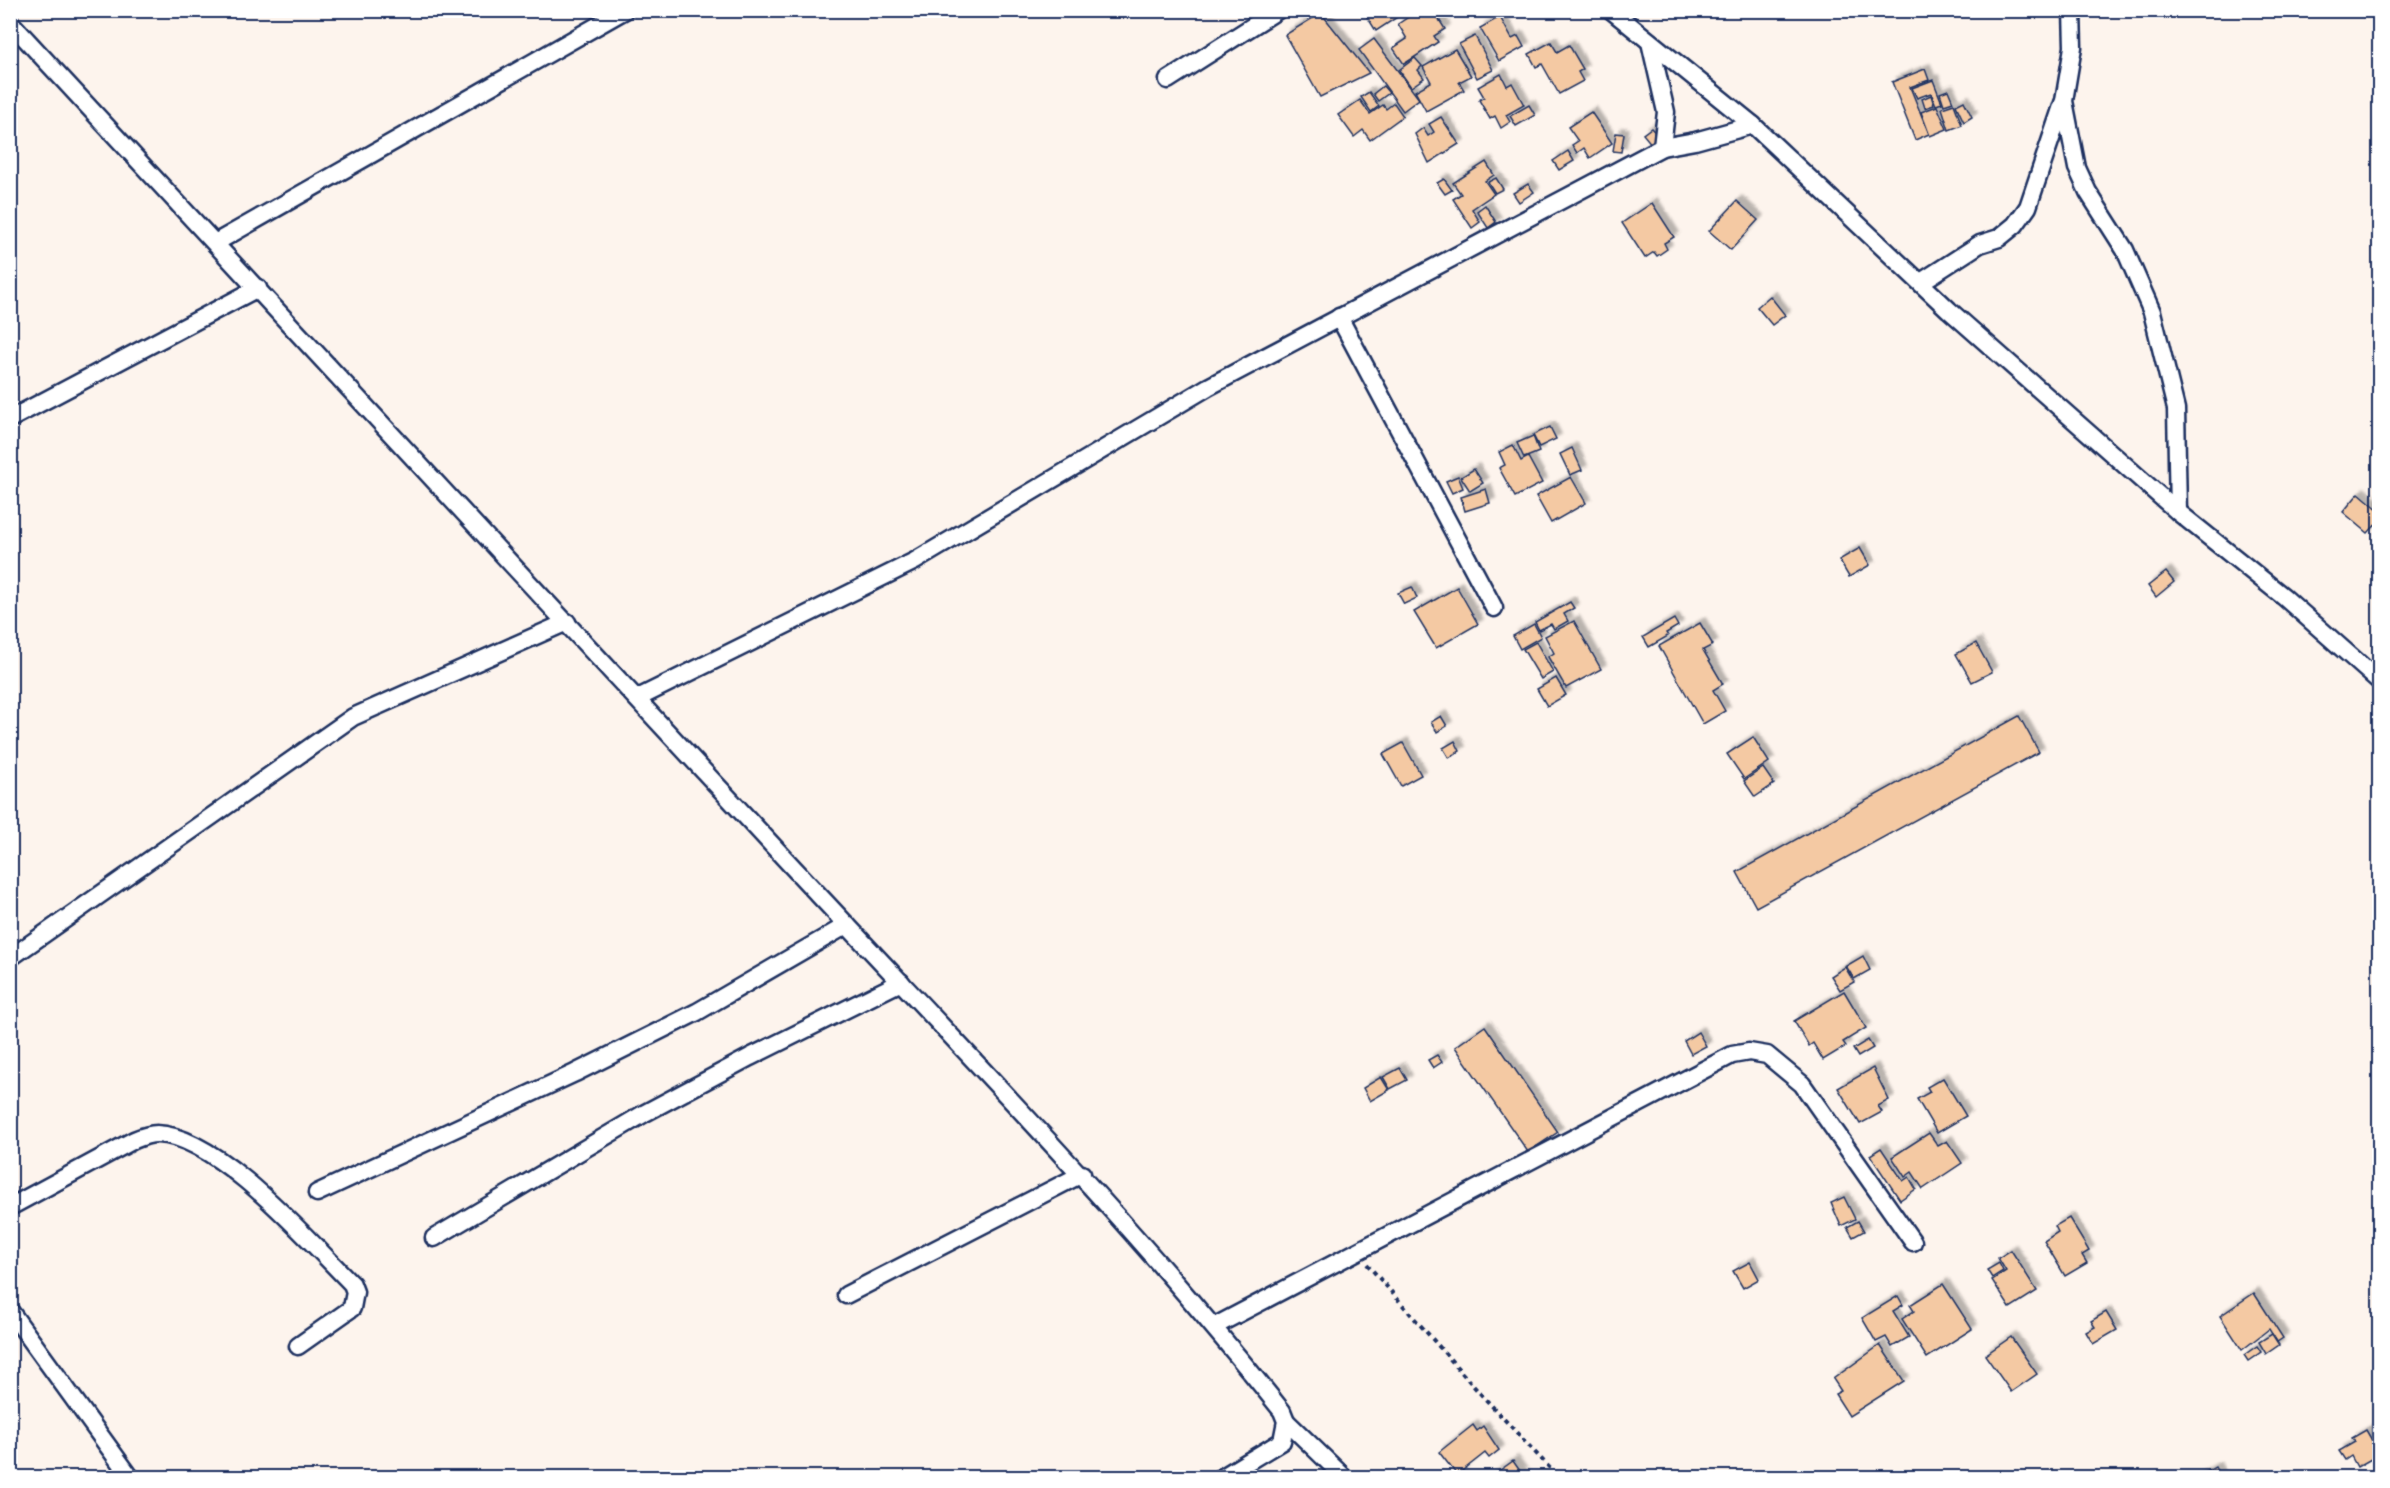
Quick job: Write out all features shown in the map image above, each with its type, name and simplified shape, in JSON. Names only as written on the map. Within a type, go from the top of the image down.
[{"type":"street","points":[[215,243],[625,10]]},
{"type":"street","points":[[1168,80],[1278,10]]},
{"type":"street","points":[[1611,10],[1753,125],[1921,282],[2178,512],[2284,597],[2379,682]]},
{"type":"street","points":[[1921,282],[1980,244],[1999,238],[2015,225],[2028,207],[2064,101],[2073,47],[2072,10]]},
{"type":"street","points":[[10,22],[847,925],[1082,1174],[1215,1326],[1282,1411],[1286,1421],[1318,1448],[1345,1478]]},
{"type":"street","points":[[1650,42],[1666,112],[1662,147]]},
{"type":"street","points":[[2064,101],[2077,168],[2088,192],[2125,250],[2152,312],[2175,409],[2178,512]]},
{"type":"street","points":[[638,698],[915,561],[1208,387],[1662,147],[1695,141],[1753,125]]},
{"type":"street","points":[[10,419],[258,288]]},
{"type":"street","points":[[1339,317],[1494,608]]},
{"type":"street","points":[[10,958],[353,717],[567,622]]},
{"type":"street","points":[[317,1193],[564,1078],[697,1012],[847,925]]},
{"type":"street","points":[[434,1238],[666,1102],[750,1057],[901,982]]},
{"type":"street","points":[[1215,1326],[1732,1055],[1749,1052],[1767,1055],[1802,1084],[1913,1242]]},
{"type":"street","points":[[10,1207],[134,1140],[154,1133],[174,1136],[197,1147],[253,1184],[352,1284],[355,1292],[352,1308],[298,1346]]},
{"type":"street","points":[[846,1295],[1082,1174]]},
{"type":"street","points":[[10,1311],[130,1478]]},
{"type":"street","points":[[1221,1478],[1282,1441],[1286,1421]]},
{"type":"path","points":[[1356,1253],[1477,1390],[1559,1478]]},
{"type":"building","points":[[1374,10],[1408,10],[1376,31],[1366,15]]},
{"type":"building","points":[[1419,10],[1433,10],[1445,29],[1434,36],[1438,42],[1404,64],[1393,48],[1407,39],[1398,24]]},
{"type":"building","points":[[1321,13],[1369,73],[1320,97],[1285,35]]},
{"type":"building","points":[[1500,17],[1512,39],[1518,36],[1524,47],[1499,61],[1480,28]]},
{"type":"building","points":[[1475,36],[1493,70],[1477,78],[1459,44]]},
{"type":"building","points":[[1374,39],[1419,99],[1403,111],[1359,50]]},
{"type":"building","points":[[1551,42],[1557,52],[1569,45],[1583,69],[1578,72],[1583,81],[1559,94],[1542,64],[1536,67],[1529,54]]},
{"type":"building","points":[[1455,49],[1471,76],[1459,82],[1464,90],[1426,111],[1415,91],[1431,82],[1423,67]]},
{"type":"building","points":[[1415,58],[1422,66],[1418,70],[1424,78],[1411,87],[1399,70]]},
{"type":"building","points":[[1925,69],[1929,80],[1910,87],[1929,134],[1915,140],[1892,82]]},
{"type":"building","points":[[1501,74],[1507,86],[1512,83],[1524,105],[1506,115],[1510,122],[1501,128],[1495,116],[1490,119],[1479,100],[1484,97],[1478,87]]},
{"type":"building","points":[[1933,80],[1942,103],[1936,105],[1931,93],[1917,98],[1912,88]]},
{"type":"building","points":[[1383,86],[1389,93],[1378,101],[1373,94]]},
{"type":"building","points":[[1948,90],[1953,102],[1944,105],[1940,93]]},
{"type":"building","points":[[1369,92],[1379,106],[1371,112],[1361,97]]},
{"type":"building","points":[[1931,95],[1934,105],[1925,108],[1922,99]]},
{"type":"building","points":[[1360,100],[1370,114],[1383,105],[1386,109],[1394,103],[1403,116],[1370,140],[1363,130],[1354,137],[1338,115]]},
{"type":"building","points":[[1964,101],[1972,117],[1964,122],[1956,105]]},
{"type":"building","points":[[1954,104],[1962,125],[1949,130],[1942,108]]},
{"type":"building","points":[[1529,105],[1535,115],[1516,126],[1510,116]]},
{"type":"building","points":[[1937,106],[1947,129],[1930,136],[1921,112]]},
{"type":"building","points":[[1591,112],[1612,143],[1590,158],[1584,148],[1577,153],[1572,145],[1578,141],[1568,127]]},
{"type":"building","points":[[1441,117],[1459,144],[1429,163],[1415,134],[1423,128],[1428,136],[1434,132],[1429,124]]},
{"type":"building","points":[[1651,128],[1660,138],[1652,145],[1643,134]]},
{"type":"building","points":[[1616,133],[1624,134],[1621,152],[1613,151]]},
{"type":"building","points":[[1568,151],[1574,161],[1559,170],[1553,161]]},
{"type":"building","points":[[1486,162],[1494,175],[1485,181],[1494,194],[1472,209],[1480,222],[1472,228],[1453,199],[1461,194],[1453,183]]},
{"type":"building","points":[[1496,178],[1503,189],[1495,193],[1488,182]]},
{"type":"building","points":[[1444,179],[1452,190],[1445,194],[1437,183]]},
{"type":"building","points":[[1528,184],[1534,192],[1519,202],[1513,193]]},
{"type":"building","points":[[1737,201],[1758,220],[1731,250],[1709,231]]},
{"type":"building","points":[[1652,203],[1674,237],[1664,243],[1667,249],[1657,256],[1654,252],[1645,258],[1622,223]]},
{"type":"building","points":[[1485,205],[1496,222],[1488,228],[1477,211]]},
{"type":"building","points":[[1770,296],[1785,315],[1772,325],[1757,307]]},
{"type":"building","points":[[1550,427],[1556,439],[1539,447],[1533,435]]},
{"type":"building","points":[[1533,436],[1539,452],[1524,458],[1517,443]]},
{"type":"building","points":[[1513,445],[1521,461],[1528,457],[1542,483],[1515,497],[1499,468],[1505,465],[1499,452]]},
{"type":"building","points":[[1572,448],[1582,470],[1570,475],[1560,454]]},
{"type":"building","points":[[1474,469],[1483,483],[1470,491],[1461,477]]},
{"type":"building","points":[[1458,476],[1463,488],[1452,493],[1446,481]]},
{"type":"building","points":[[1571,477],[1586,503],[1551,523],[1536,496]]},
{"type":"building","points":[[1486,489],[1490,503],[1465,511],[1461,497]]},
{"type":"building","points":[[2359,493],[2380,511],[2380,520],[2368,533],[2343,512]]},
{"type":"building","points":[[1860,548],[1870,565],[1849,577],[1839,560]]},
{"type":"building","points":[[2166,572],[2174,582],[2156,597],[2148,586]]},
{"type":"building","points":[[1412,587],[1417,598],[1404,604],[1398,593]]},
{"type":"building","points":[[1457,587],[1478,624],[1436,648],[1414,612]]},
{"type":"building","points":[[1570,602],[1574,608],[1564,614],[1568,621],[1554,629],[1551,624],[1539,630],[1535,622]]},
{"type":"building","points":[[1674,619],[1678,626],[1666,633],[1668,636],[1649,647],[1643,637]]},
{"type":"building","points":[[1574,621],[1601,669],[1566,688],[1548,657],[1554,653],[1545,636]]},
{"type":"building","points":[[1700,623],[1713,645],[1703,650],[1723,684],[1713,690],[1725,711],[1703,724],[1659,646]]},
{"type":"building","points":[[1534,624],[1541,637],[1520,649],[1513,636]]},
{"type":"building","points":[[1536,642],[1553,672],[1541,679],[1523,649]]},
{"type":"building","points":[[1976,643],[1992,672],[1972,682],[1956,654]]},
{"type":"building","points":[[1556,678],[1566,695],[1547,706],[1537,689]]},
{"type":"building","points":[[1441,716],[1447,726],[1437,732],[1431,722]]},
{"type":"building","points":[[2019,716],[2039,752],[1756,907],[1737,872]]},
{"type":"building","points":[[1753,737],[1769,762],[1744,779],[1727,754]]},
{"type":"building","points":[[1455,741],[1460,751],[1449,758],[1443,748]]},
{"type":"building","points":[[1403,743],[1421,775],[1401,786],[1383,754]]},
{"type":"building","points":[[1763,768],[1774,784],[1755,797],[1744,781]]},
{"type":"building","points":[[1863,956],[1870,970],[1854,979],[1846,966]]},
{"type":"building","points":[[1845,967],[1854,982],[1840,990],[1831,976]]},
{"type":"building","points":[[1844,991],[1866,1028],[1843,1042],[1846,1046],[1823,1060],[1813,1043],[1809,1046],[1794,1021]]},
{"type":"building","points":[[1485,1026],[1558,1132],[1528,1152],[1455,1047]]},
{"type":"building","points":[[1698,1032],[1706,1046],[1691,1054],[1684,1041]]},
{"type":"building","points":[[1868,1040],[1873,1048],[1858,1057],[1853,1049]]},
{"type":"building","points":[[1437,1055],[1442,1062],[1433,1068],[1428,1060]]},
{"type":"building","points":[[1400,1068],[1407,1080],[1390,1089],[1383,1077]]},
{"type":"building","points":[[1873,1068],[1889,1100],[1878,1106],[1882,1112],[1860,1124],[1838,1088]]},
{"type":"building","points":[[1381,1077],[1389,1090],[1370,1101],[1363,1088]]},
{"type":"building","points":[[1943,1078],[1966,1116],[1937,1133],[1917,1099],[1930,1092],[1927,1087]]},
{"type":"building","points":[[1929,1133],[1938,1146],[1947,1141],[1962,1163],[1923,1189],[1912,1172],[1905,1177],[1892,1157]]},
{"type":"building","points":[[1881,1148],[1903,1181],[1909,1177],[1916,1189],[1900,1200],[1870,1155]]},
{"type":"building","points":[[1844,1197],[1855,1219],[1841,1226],[1831,1203]]},
{"type":"building","points":[[2069,1218],[2089,1251],[2082,1255],[2087,1263],[2065,1276],[2044,1241],[2058,1232],[2055,1226]]},
{"type":"building","points":[[1858,1221],[1864,1231],[1853,1237],[1847,1227]]},
{"type":"building","points":[[2011,1250],[2037,1291],[2010,1308],[1992,1280],[2006,1271],[1998,1258]]},
{"type":"building","points":[[1750,1262],[1759,1279],[1743,1288],[1733,1271]]},
{"type":"building","points":[[1999,1263],[2003,1271],[1992,1278],[1987,1270]]},
{"type":"building","points":[[1943,1284],[1972,1329],[1927,1358],[1902,1319],[1914,1311],[1910,1305]]},
{"type":"building","points":[[2254,1293],[2283,1338],[2277,1342],[2269,1329],[2242,1350],[2220,1316]]},
{"type":"building","points":[[1898,1296],[1903,1305],[1893,1311],[1909,1337],[1892,1347],[1886,1337],[1876,1342],[1862,1318]]},
{"type":"building","points":[[2106,1312],[2117,1330],[2093,1344],[2086,1332],[2095,1327],[2091,1321]]},
{"type":"building","points":[[2272,1334],[2279,1345],[2266,1354],[2259,1342]]},
{"type":"building","points":[[2011,1337],[2037,1374],[2011,1392],[1985,1355]]},
{"type":"building","points":[[1880,1345],[1904,1381],[1849,1416],[1835,1394],[1841,1391],[1833,1379]]},
{"type":"building","points":[[2257,1346],[2261,1352],[2248,1361],[2244,1355]]},
{"type":"building","points":[[1473,1425],[1477,1431],[1483,1426],[1499,1450],[1489,1458],[1485,1453],[1457,1475],[1439,1452]]},
{"type":"building","points":[[2366,1430],[2373,1442],[2380,1440],[2380,1454],[2357,1467],[2351,1456],[2345,1460],[2339,1451],[2355,1442],[2352,1438]]},
{"type":"building","points":[[1513,1461],[1525,1478],[1489,1478]]},
{"type":"building","points":[[2215,1467],[2221,1478],[2196,1478]]}]
